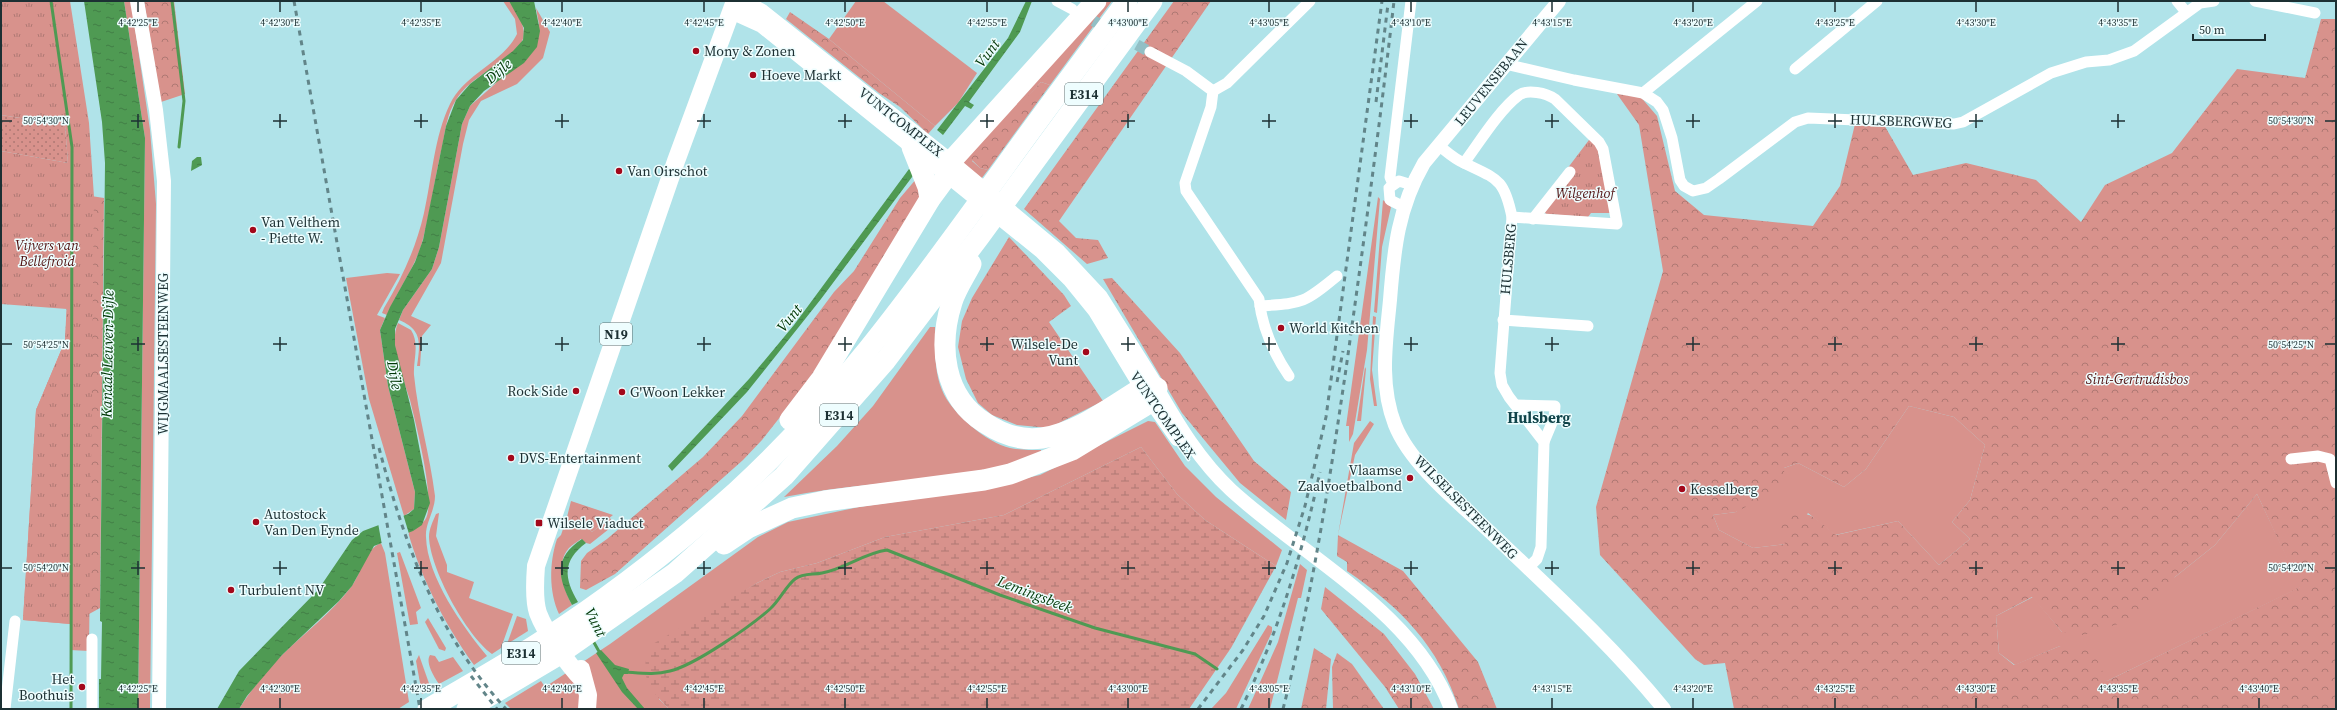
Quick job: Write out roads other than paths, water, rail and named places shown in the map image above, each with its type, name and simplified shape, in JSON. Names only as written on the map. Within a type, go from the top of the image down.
[{"type":"highway","points":[[738,490],[754,459],[780,432],[822,378],[945,181],[1096,1]]},
{"type":"highway","name":"E314","points":[[467,709],[555,657],[619,600],[660,557],[738,490],[814,413],[867,350],[964,222],[1127,1]]},
{"type":"highway","name":"E314","points":[[428,709],[544,639],[675,573],[784,476],[832,424],[886,360],[980,236],[1152,1]]},
{"type":"highway","points":[[912,147],[928,187],[945,181]]},
{"type":"highway","points":[[980,236],[973,261],[952,300],[945,331],[944,359],[950,381],[958,399],[975,417],[994,429],[1015,438],[1041,438],[1064,434],[1150,392]]},
{"type":"highway","points":[[675,573],[699,562],[748,528],[792,508],[826,501],[984,480],[1037,465],[1072,450],[1150,392]]},
{"type":"main road","name":"VUNTCOMPLEX","points":[[737,4],[762,12],[945,181],[1042,251],[1070,279],[1096,311],[1150,392]]},
{"type":"main road","name":"VUNTCOMPLEX","points":[[737,4],[912,147],[945,181],[981,187],[1058,252],[1087,281],[1113,316],[1150,392]]},
{"type":"main road","name":"N19","points":[[587,709],[588,695],[580,666],[546,608],[537,599],[534,582],[538,558],[676,161],[737,4]]},
{"type":"street","name":"WIJGMAALSESTEENWEG","points":[[137,1],[156,110],[164,181],[158,709]]},
{"type":"street","points":[[1057,1],[1072,9]]},
{"type":"street","points":[[1289,376],[1275,353],[1259,299],[1186,191],[1185,183],[1211,107],[1214,91],[1227,83],[1310,1]]},
{"type":"street","points":[[1393,184],[1390,177],[1411,1]]},
{"type":"street","name":"LEUVENSEBAAN","points":[[1424,163],[1504,64],[1559,1]]},
{"type":"street","points":[[1643,93],[1757,1]]},
{"type":"street","points":[[1795,69],[1875,1]]},
{"type":"street","points":[[2178,1],[2186,12]]},
{"type":"street","name":"HULSBERGWEG","points":[[1504,64],[1574,80],[1643,93],[1657,102],[1663,110],[1672,138],[1680,180],[1684,186],[1693,192],[1706,188],[1795,122],[1808,118],[1954,124],[1963,122],[2051,73],[2086,62],[2109,60],[2134,51],[2200,3],[2214,1]]},
{"type":"street","points":[[2255,1],[2315,13]]},
{"type":"street","points":[[1150,52],[1186,71],[1214,91]]},
{"type":"street","points":[[1464,163],[1501,114],[1520,94],[1533,92],[1555,98],[1599,142],[1603,149],[1617,224],[1512,217]]},
{"type":"street","name":"HULSBERG","points":[[1438,145],[1464,163],[1483,170],[1496,179],[1504,188],[1512,217],[1500,373],[1502,385],[1544,442]]},
{"type":"street","name":"WILSELSESTEENWEG","points":[[1424,163],[1412,185],[1404,207],[1394,250],[1385,352],[1386,390],[1395,426],[1412,454],[1432,476],[1597,637],[1664,709]]},
{"type":"street","points":[[1533,219],[1570,172]]},
{"type":"street","points":[[1404,207],[1390,200],[1388,192],[1393,184],[1404,181],[1412,185]]},
{"type":"street","points":[[1260,306],[1289,305],[1303,302],[1337,276]]},
{"type":"street","points":[[1503,320],[1588,326]]},
{"type":"street","name":"VUNTCOMPLEX","points":[[1150,392],[1183,432],[1209,467],[1232,490],[1279,534],[1389,619],[1411,640],[1433,671],[1451,709]]},
{"type":"street","points":[[1516,405],[1555,406],[1554,418],[1544,442],[1541,547],[1537,559],[1528,568]]},
{"type":"street","points":[[2290,459],[2318,456],[2330,459],[2336,483]]},
{"type":"street","name":"VUNTCOMPLEX","points":[[1336,579],[1406,644],[1433,686],[1443,709]]},
{"type":"street","points":[[5,709],[15,621]]},
{"type":"street","points":[[92,639],[92,709]]},
{"type":"water","name":"Kanaal Leuven-Dijle","points":[[84,1],[124,1],[145,138],[138,709],[99,709],[102,622],[100,621],[105,163],[102,122]]},
{"type":"water","name":"Dijle","points":[[509,1],[534,1],[540,31],[537,47],[524,63],[484,91],[470,106],[462,124],[439,247],[432,269],[403,310],[395,329],[395,345],[414,420],[430,503],[422,525],[413,531],[374,546],[352,586],[339,601],[282,655],[247,696],[239,709],[217,709],[239,671],[318,590],[352,540],[363,531],[408,514],[414,509],[415,492],[388,386],[380,330],[390,307],[415,262],[423,240],[446,126],[456,100],[470,84],[513,51],[523,40],[524,28]]},
{"type":"water","points":[[1026,1],[1032,1],[1020,32],[969,102],[974,105],[971,109],[965,106],[943,135],[937,130],[1008,38]]},
{"type":"water","points":[[197,157],[201,157],[202,165],[191,171],[192,161]]},
{"type":"water","points":[[909,169],[915,173],[821,299],[747,392],[672,471],[668,466],[749,379],[794,325]]},
{"type":"water","points":[[582,539],[586,543],[578,550],[569,563],[568,578],[578,602],[572,605],[561,577],[562,561],[573,546]]},
{"type":"water","points":[[601,650],[615,665],[629,669],[628,674],[624,674],[622,678],[627,688],[645,709],[638,709],[622,692],[596,653]]},
{"type":"waterway","points":[[51,1],[72,147],[71,709]]},
{"type":"waterway","points":[[172,1],[184,101],[179,147]]},
{"type":"waterway","name":"Lemingsbeek","points":[[625,672],[659,673],[670,671],[694,661],[737,635],[770,609],[789,585],[798,577],[830,571],[870,554],[887,550],[1000,595],[1095,628],[1195,654],[1217,669]]},
{"type":"waterway","name":"Vunt","points":[[592,639],[601,655]]},
{"type":"tunnel","points":[[1079,13],[1150,52]]},
{"type":"railway","points":[[294,1],[420,709]]},
{"type":"railway","points":[[1198,709],[1243,650],[1264,616],[1287,563],[1305,506],[1326,417],[1382,1]]},
{"type":"railway","points":[[1283,709],[1303,625],[1333,455],[1365,231],[1394,1]]},
{"type":"railway","points":[[1376,102],[1388,4]]},
{"type":"railway","points":[[1337,382],[1343,351]]},
{"type":"railway","points":[[379,448],[389,484],[412,553],[442,619],[460,650],[506,709]]},
{"type":"railway","points":[[1241,709],[1278,623],[1297,563],[1320,472]]},
{"type":"railway","points":[[471,676],[497,709]]},
{"type":"place","name":"Mony & Zonen","points":[[696,51]]},
{"type":"place","name":"Hoeve Markt","points":[[753,75]]},
{"type":"place","name":"Van Oirschot","points":[[619,171]]},
{"type":"place","name":"Van Velthem - Piette W.","points":[[253,230]]},
{"type":"place","name":"World Kitchen","points":[[1281,328]]},
{"type":"place","name":"Wilsele-De Vunt","points":[[1086,352]]},
{"type":"place","name":"Rock Side","points":[[576,391]]},
{"type":"place","name":"G'Woon Lekker","points":[[622,392]]},
{"type":"place","name":"DVS-Entertainment","points":[[511,458]]},
{"type":"place","name":"Vlaamse Zaalvoetbalbond","points":[[1410,478]]},
{"type":"place","name":"Kesselberg","points":[[1682,489]]},
{"type":"place","name":"Autostock Van Den Eynde","points":[[256,522]]},
{"type":"place","name":"Wilsele Viaduct","points":[[539,523]]},
{"type":"place","name":"Turbulent NV","points":[[231,590]]},
{"type":"place","name":"Het Boothuis","points":[[82,687]]},
{"type":"district","name":"Hulsberg","points":[[1539,417]]},
{"type":"park label","name":"Wilgenhof","points":[[1585,193]]},
{"type":"park label","name":"Vijvers van Bellefroid","points":[[47,254]]},
{"type":"park label","name":"Sint-Gertrudisbos","points":[[2137,379]]}]
